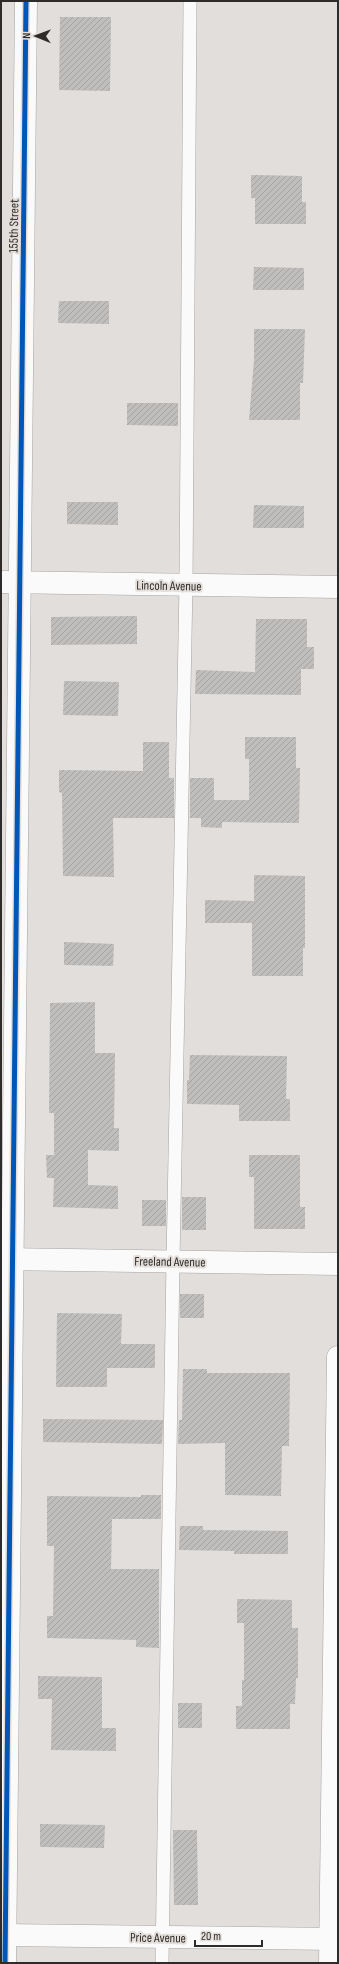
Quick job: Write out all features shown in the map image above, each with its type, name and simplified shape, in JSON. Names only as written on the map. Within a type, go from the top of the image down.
[{"type":"street","name":"155th Street","points":[[5,1963],[3,1935],[10,582],[26,1]]},
{"type":"street","name":"Lincoln Avenue","points":[[10,582],[338,587]]},
{"type":"street","name":"Freeland Avenue","points":[[7,1259],[338,1264]]},
{"type":"street","points":[[330,1963],[334,1939],[338,1357]]},
{"type":"street","name":"Price Avenue","points":[[3,1935],[334,1939]]},
{"type":"lane","points":[[162,1963],[173,1261],[186,585],[190,1]]},
{"type":"building","points":[[60,17],[111,17],[110,91],[59,90]]},
{"type":"building","points":[[251,175],[302,176],[302,202],[306,202],[306,224],[255,224],[255,198],[251,198]]},
{"type":"building","points":[[254,267],[304,268],[304,290],[253,290]]},
{"type":"building","points":[[59,301],[109,301],[109,324],[58,323]]},
{"type":"building","points":[[254,329],[305,329],[303,383],[300,383],[300,420],[249,420],[254,360]]},
{"type":"building","points":[[127,403],[178,403],[178,426],[127,425]]},
{"type":"building","points":[[67,502],[118,502],[118,525],[67,524]]},
{"type":"building","points":[[254,505],[304,506],[304,528],[253,528]]},
{"type":"building","points":[[137,616],[137,644],[51,645],[51,617]]},
{"type":"building","points":[[256,619],[307,619],[307,647],[314,647],[314,669],[301,669],[301,695],[195,694],[196,670],[255,672]]},
{"type":"building","points":[[64,681],[119,682],[118,716],[63,715]]},
{"type":"building","points":[[245,737],[296,737],[296,768],[300,768],[299,823],[222,822],[222,828],[201,827],[201,818],[190,818],[190,778],[214,778],[214,800],[249,800],[249,759],[245,759]]},
{"type":"building","points":[[143,742],[169,742],[169,778],[174,778],[174,818],[113,818],[114,877],[63,876],[62,793],[59,792],[59,770],[143,771]]},
{"type":"building","points":[[254,875],[305,876],[305,948],[303,948],[303,976],[252,976],[252,923],[205,923],[205,900],[254,901]]},
{"type":"building","points":[[64,942],[114,944],[113,966],[64,965]]},
{"type":"building","points":[[95,1002],[95,1053],[115,1053],[114,1128],[119,1128],[119,1151],[88,1150],[88,1185],[118,1186],[118,1209],[53,1207],[54,1178],[47,1178],[46,1155],[54,1155],[54,1113],[49,1113],[50,1003]]},
{"type":"building","points":[[190,1055],[287,1056],[286,1099],[290,1099],[290,1121],[239,1121],[239,1105],[187,1104],[187,1080],[189,1080]]},
{"type":"building","points":[[249,1155],[300,1155],[300,1207],[305,1207],[305,1229],[254,1229],[254,1177],[249,1177]]},
{"type":"building","points":[[182,1197],[206,1197],[206,1230],[182,1230]]},
{"type":"building","points":[[142,1200],[166,1200],[166,1226],[142,1226]]},
{"type":"building","points":[[180,1294],[204,1294],[204,1318],[180,1318]]},
{"type":"building","points":[[57,1313],[122,1314],[121,1344],[155,1344],[155,1368],[107,1368],[107,1387],[56,1387]]},
{"type":"building","points":[[183,1369],[207,1369],[207,1373],[290,1373],[289,1446],[282,1446],[281,1496],[225,1495],[225,1443],[178,1444],[179,1420],[182,1420]]},
{"type":"building","points":[[43,1419],[163,1420],[162,1444],[43,1442]]},
{"type":"building","points":[[141,1495],[161,1495],[161,1519],[112,1519],[111,1569],[159,1569],[159,1648],[136,1647],[136,1640],[47,1638],[47,1616],[53,1616],[54,1546],[47,1546],[47,1496],[141,1497]]},
{"type":"building","points":[[180,1526],[203,1526],[203,1530],[288,1531],[288,1554],[234,1554],[234,1551],[179,1550]]},
{"type":"building","points":[[237,1599],[292,1600],[292,1628],[298,1628],[298,1678],[296,1678],[295,1704],[290,1704],[290,1729],[236,1729],[236,1706],[242,1706],[242,1680],[244,1680],[244,1623],[237,1623]]},
{"type":"building","points":[[38,1676],[102,1677],[102,1728],[116,1728],[116,1751],[51,1750],[52,1699],[38,1699]]},
{"type":"building","points":[[178,1703],[202,1703],[202,1728],[178,1728]]},
{"type":"building","points":[[40,1824],[105,1825],[104,1848],[40,1847]]},
{"type":"building","points":[[173,1830],[197,1830],[198,1905],[174,1905]]},
{"type":"cycle path","points":[[5,1963],[26,1]]}]
